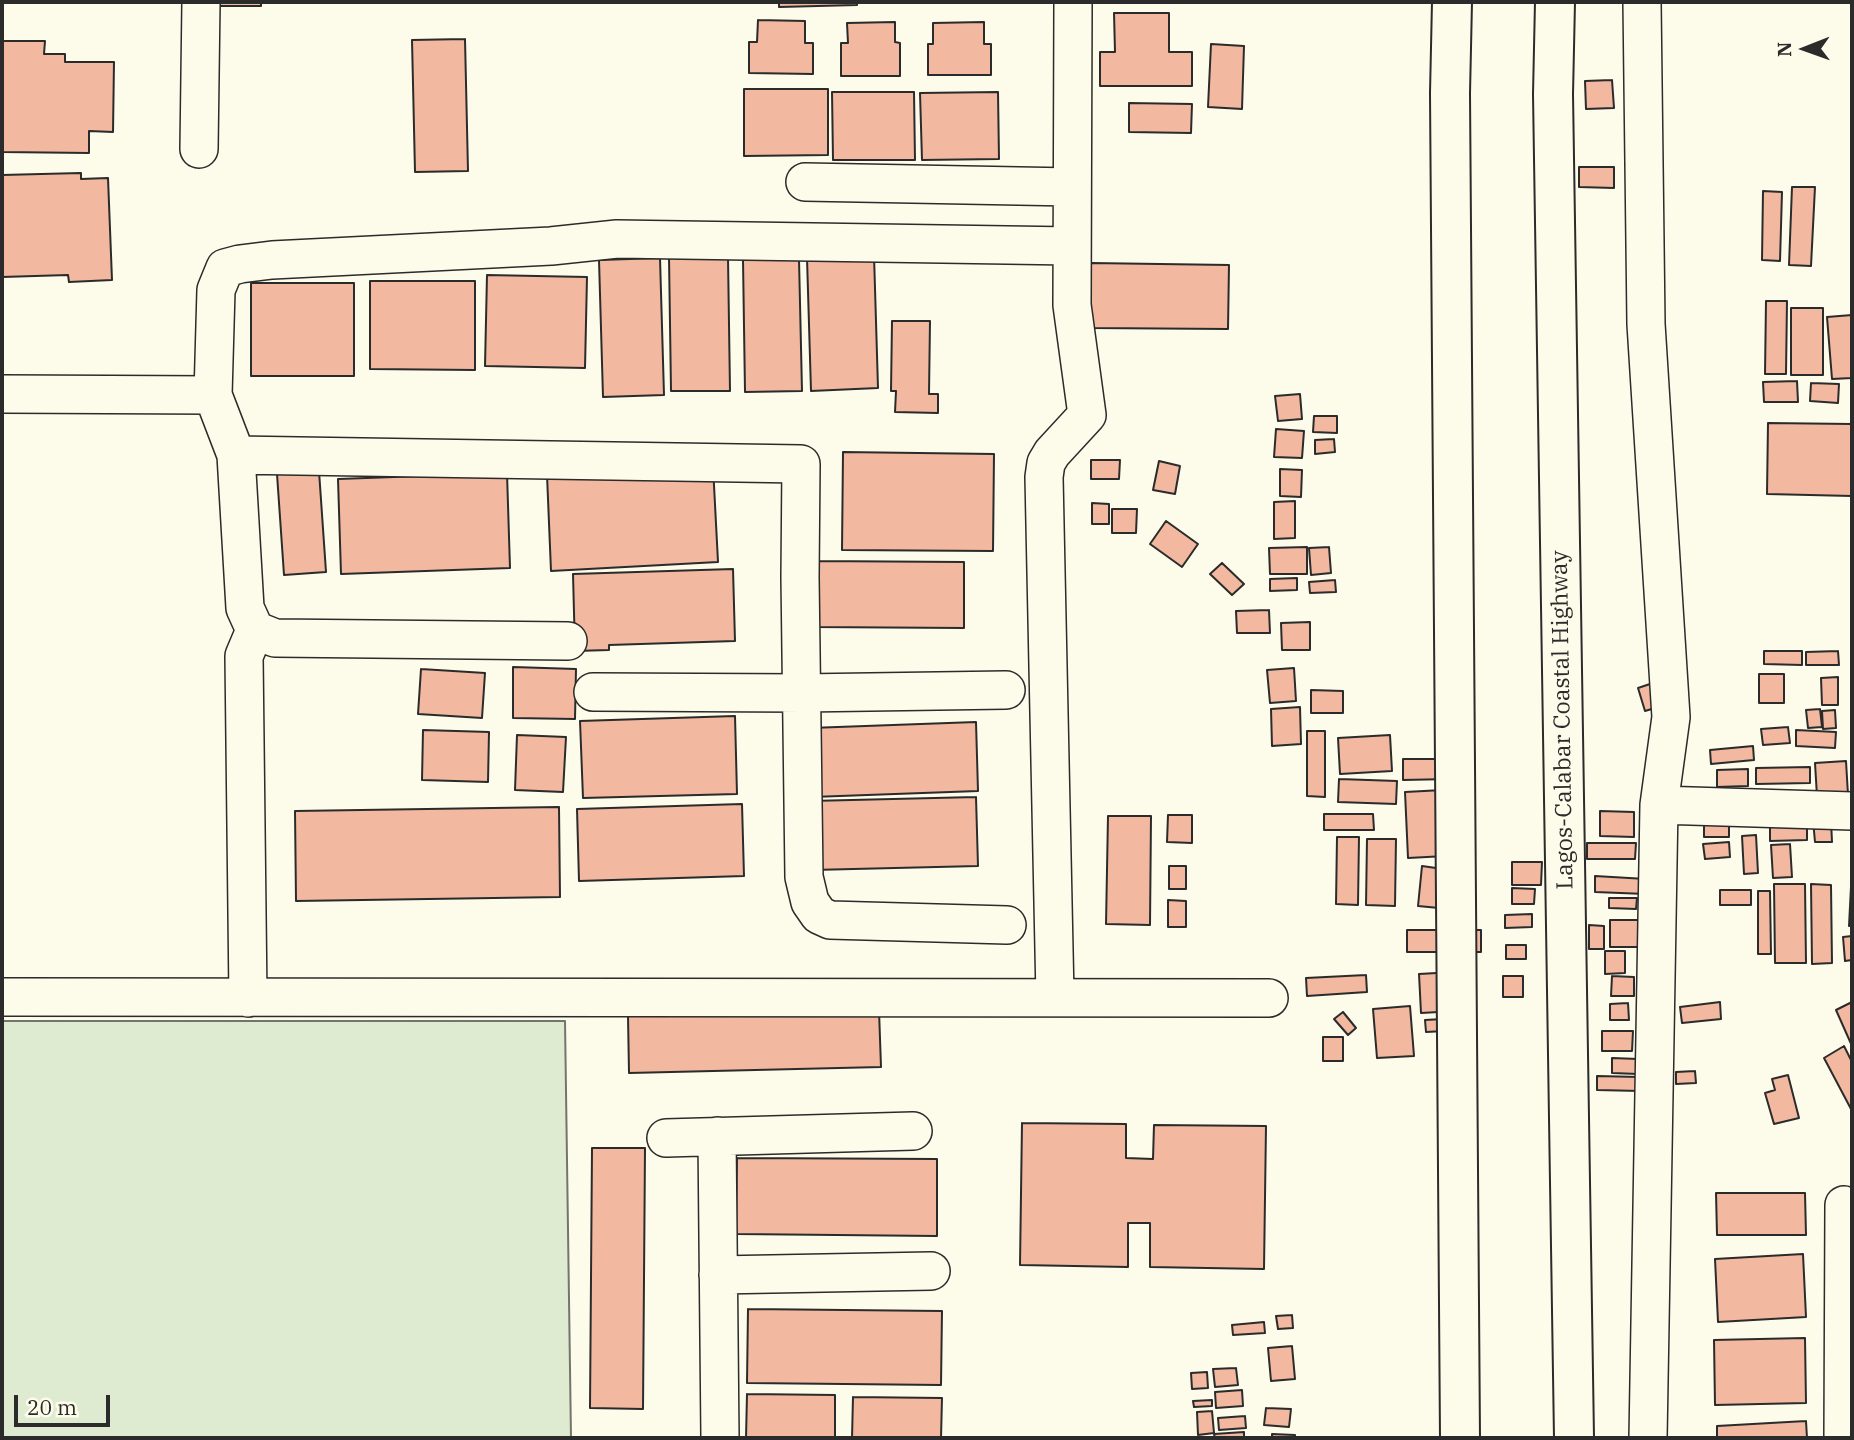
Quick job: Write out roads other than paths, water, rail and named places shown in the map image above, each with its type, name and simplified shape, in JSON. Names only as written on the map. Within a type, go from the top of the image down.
[{"type":"highway","points":[[1452,2],[1450,93],[1460,1438]]},
{"type":"highway","name":"Lagos-Calabar Coastal Highway","points":[[1555,2],[1553,94],[1574,1438]]},
{"type":"street","points":[[199,149],[201,2]]},
{"type":"street","points":[[1055,997],[1044,477],[1046,463],[1052,453],[1087,415],[1072,305],[1073,2]]},
{"type":"street","points":[[1642,2],[1646,324],[1671,717],[1659,805],[1648,1438]]},
{"type":"street","points":[[805,182],[1072,187]]},
{"type":"street","points":[[568,641],[275,638],[255,630],[244,608],[236,455],[214,395],[216,290],[225,268],[272,260],[551,246],[617,239],[1072,246]]},
{"type":"street","points":[[2,394],[214,395]]},
{"type":"street","points":[[236,455],[801,464],[804,877],[810,902],[819,915],[830,920],[1007,925]]},
{"type":"street","points":[[248,998],[244,656],[255,630]]},
{"type":"street","points":[[593,692],[1006,690]]},
{"type":"street","points":[[1659,805],[1852,811]]},
{"type":"street","points":[[2,997],[1269,998]]},
{"type":"street","points":[[666,1138],[913,1131]]},
{"type":"street","points":[[717,1136],[719,1438]]},
{"type":"street","points":[[1843,1438],[1844,1205]]},
{"type":"street","points":[[718,1275],[931,1271]]}]
